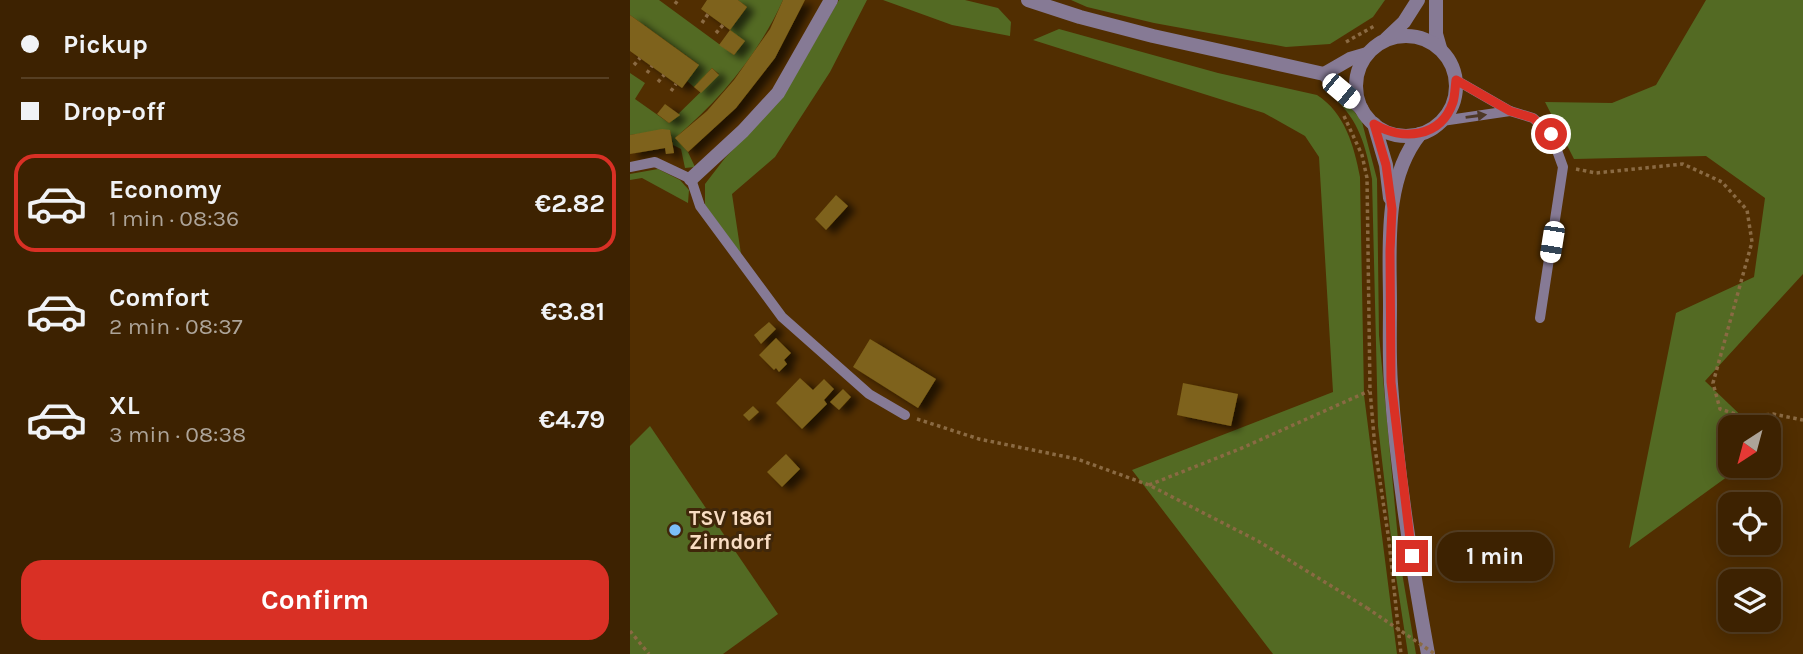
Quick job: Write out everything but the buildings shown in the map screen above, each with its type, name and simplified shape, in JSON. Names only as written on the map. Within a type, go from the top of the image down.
[{"type":"street","points":[[691,179],[743,131],[778,93],[831,0]]},
{"type":"street","points":[[1028,0],[1080,18],[1324,74],[1361,108],[1374,124],[1387,132],[1406,136],[1420,134]]},
{"type":"street","points":[[1324,74],[1367,54],[1405,22],[1419,0]]},
{"type":"street","points":[[1428,654],[1401,475],[1391,382],[1390,251],[1392,209],[1401,167],[1409,148],[1420,134],[1442,121],[1453,103],[1456,80],[1436,34],[1436,0]]},
{"type":"street","points":[[1386,39],[1407,35],[1427,40],[1440,48]]},
{"type":"street","points":[[1361,108],[1356,93],[1358,72],[1367,54]]},
{"type":"street","points":[[1374,124],[1386,165],[1392,209]]},
{"type":"lane","points":[[1456,80],[1510,111],[1533,118],[1551,134],[1563,167],[1540,318]]},
{"type":"lane","points":[[1442,121],[1510,111]]},
{"type":"lane","points":[[630,167],[655,162],[691,179],[700,206],[782,317],[869,394],[905,415]]},
{"type":"path","points":[[702,23],[708,14]]},
{"type":"path","points":[[1344,43],[1382,22]]},
{"type":"path","points":[[716,33],[723,25]]},
{"type":"path","points":[[635,65],[640,58]]},
{"type":"path","points":[[646,73],[652,66]]},
{"type":"path","points":[[658,82],[664,75]]},
{"type":"path","points":[[671,91],[676,84]]},
{"type":"path","points":[[1341,111],[1352,128],[1367,178],[1370,390],[1401,654]]},
{"type":"path","points":[[1563,167],[1596,173],[1683,164],[1722,181],[1747,210],[1752,242],[1713,383],[1720,410],[1745,417],[1773,414],[1803,420]]},
{"type":"path","points":[[1149,485],[1242,448],[1391,382]]},
{"type":"path","points":[[905,415],[979,439],[1077,459],[1149,485],[1258,541],[1367,608],[1435,654]]},
{"type":"path","points":[[630,631],[649,654]]},
{"type":"green space","points":[[630,0],[659,0],[734,55],[744,41],[730,30],[747,7],[738,0],[783,0],[762,39],[737,75],[708,108],[675,138],[688,152],[695,167],[685,168],[681,149],[673,145],[670,130],[630,135],[630,73],[645,83],[635,99],[669,123],[719,74],[712,68],[694,87],[687,81],[698,64],[630,15]]},
{"type":"green space","points":[[839,0],[867,0],[830,72],[775,157],[732,194],[741,254],[705,205],[705,184],[725,158],[782,98]]},
{"type":"green space","points":[[883,0],[965,0],[998,8],[1011,22],[1010,36],[952,25]]},
{"type":"green space","points":[[1071,0],[1385,0],[1373,17],[1330,44],[1286,47],[1154,23],[1087,7]]},
{"type":"green space","points":[[1706,0],[1803,0],[1803,274],[1705,381],[1740,415],[1718,415],[1718,478],[1725,478],[1629,548],[1676,313],[1754,277],[1765,198],[1706,156],[1574,159],[1545,102],[1612,103],[1656,85]]},
{"type":"green space","points":[[1059,29],[1218,73],[1317,95],[1335,111],[1347,131],[1360,177],[1364,395],[1397,654],[1273,654],[1132,470],[1333,392],[1319,157],[1305,136],[1264,113],[1033,40]]},
{"type":"green space","points":[[1335,94],[1350,106],[1362,122],[1377,179],[1379,335],[1400,561],[1416,654],[1408,654],[1378,426],[1372,179],[1360,135],[1350,115],[1334,98]]},
{"type":"green space","points":[[658,169],[680,180],[689,190],[688,203],[642,178],[630,180],[630,174]]},
{"type":"green space","name":"TSV 1861 Zirndorf","points":[[650,426],[778,614],[723,654],[630,654],[630,446]]},
{"type":"place","name":"TSV 1861 Zirndorf","points":[[675,530]]},
{"type":"route","points":[[1412,556],[1391,382],[1392,209],[1386,165],[1374,124],[1387,132],[1406,136],[1420,134],[1442,121],[1453,103],[1456,80],[1510,111],[1533,118],[1551,134]]}]
